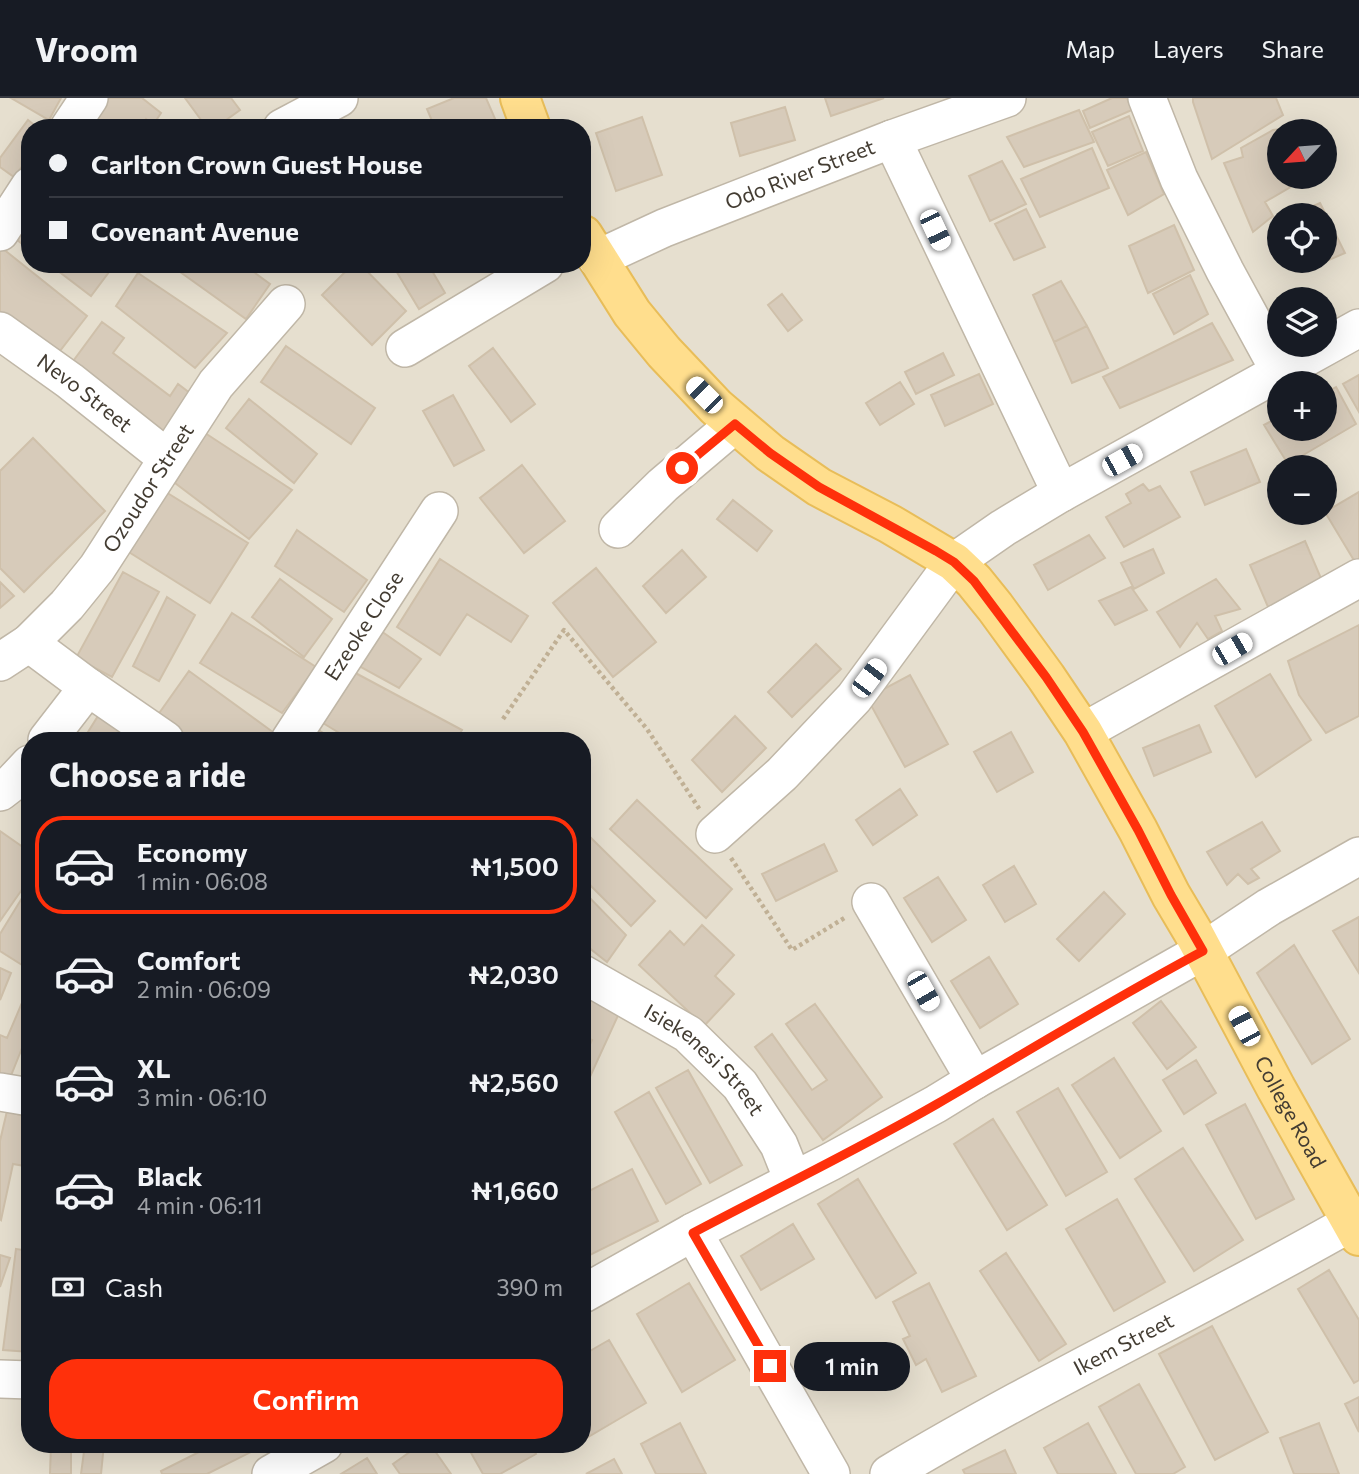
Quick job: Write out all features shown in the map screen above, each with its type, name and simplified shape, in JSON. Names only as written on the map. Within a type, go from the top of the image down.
[{"type":"main road","points":[[520,98],[528,119]]},
{"type":"main road","name":"College Road","points":[[591,250],[632,313],[663,352],[735,424],[770,453],[819,487],[890,524],[954,562],[974,581],[1019,639],[1083,732],[1276,1088],[1356,1225]]},
{"type":"street","points":[[75,119],[89,98]]},
{"type":"street","points":[[299,119],[339,98]]},
{"type":"street","name":"Odo River Street","points":[[591,243],[664,228],[892,139],[1007,98]]},
{"type":"street","points":[[1147,98],[1179,179],[1279,371]]},
{"type":"street","points":[[892,139],[1061,493]]},
{"type":"street","points":[[0,232],[21,200]]},
{"type":"street","points":[[404,348],[530,273]]},
{"type":"street","name":"Ozoudor Street","points":[[15,652],[67,605],[97,568],[216,384],[286,304]]},
{"type":"street","points":[[1282,371],[1359,328]]},
{"type":"street","name":"Nevo Street","points":[[0,331],[70,381],[167,458]]},
{"type":"street","points":[[715,834],[782,774],[854,698],[954,562],[1061,493],[1267,379]]},
{"type":"street","points":[[618,529],[663,485],[735,424]]},
{"type":"street","name":"Ezeoke Close","points":[[295,732],[439,512]]},
{"type":"street","points":[[1083,732],[1359,578]]},
{"type":"street","points":[[15,652],[88,687],[153,732]]},
{"type":"street","points":[[53,732],[88,687]]},
{"type":"street","points":[[0,792],[21,774]]},
{"type":"street","points":[[591,1290],[936,1104],[1203,951],[1269,908],[1359,856]]},
{"type":"street","points":[[871,902],[975,1080]]},
{"type":"street","name":"Isiekenesi Street","points":[[591,979],[688,1034],[740,1085],[779,1146],[793,1180]]},
{"type":"street","points":[[0,1092],[21,1096]]},
{"type":"street","name":"Ikem Street","points":[[889,1474],[1025,1396],[1356,1225]]},
{"type":"street","points":[[693,1233],[831,1474]]},
{"type":"street","points":[[0,1379],[21,1380]]},
{"type":"street","points":[[271,1474],[308,1453]]},
{"type":"path","points":[[503,719],[564,631],[647,729],[792,950],[871,902]]},
{"type":"shaded area","points":[[0,98],[1359,98],[1359,1474],[0,1474]]},
{"type":"building","points":[[11,98],[61,98],[47,119]]},
{"type":"building","points":[[108,98],[142,98],[161,113],[157,119],[93,119]]},
{"type":"building","points":[[185,98],[231,98],[240,110],[228,119],[200,119]]},
{"type":"building","points":[[454,98],[486,98],[495,119],[431,119],[427,109]]},
{"type":"building","points":[[825,98],[884,98],[831,116]]},
{"type":"building","points":[[1112,98],[1127,98],[1132,110],[1090,128],[1083,111]]},
{"type":"building","points":[[1193,98],[1276,98],[1283,115],[1277,119],[1267,119],[1267,125],[1212,159]]},
{"type":"building","points":[[785,107],[795,140],[740,156],[731,123]]},
{"type":"building","points":[[1079,110],[1094,142],[1024,167],[1007,137]]},
{"type":"building","points":[[1129,116],[1143,151],[1108,166],[1092,132]]},
{"type":"building","points":[[642,117],[662,175],[616,191],[596,133]]},
{"type":"building","points":[[21,130],[21,168],[14,177],[0,167],[0,158]]},
{"type":"building","points":[[1267,133],[1267,189],[1287,189],[1265,202],[1267,221],[1253,232],[1224,163],[1243,157],[1241,148]]},
{"type":"building","points":[[1092,148],[1109,188],[1040,217],[1021,179]]},
{"type":"building","points":[[1146,152],[1164,194],[1128,215],[1107,170]]},
{"type":"building","points":[[1002,161],[1026,204],[990,221],[969,176]]},
{"type":"building","points":[[1026,209],[1045,247],[1014,260],[995,224]]},
{"type":"building","points":[[21,224],[21,243],[12,236]]},
{"type":"building","points":[[1174,225],[1194,270],[1148,293],[1129,246]]},
{"type":"building","points":[[1337,237],[1345,253],[1337,256]]},
{"type":"building","points":[[2,248],[21,263],[21,273],[33,273],[87,316],[56,356],[0,311]]},
{"type":"building","points":[[61,273],[108,273],[91,296]]},
{"type":"building","points":[[138,273],[227,333],[195,368],[116,306]]},
{"type":"building","points":[[182,273],[255,273],[270,284],[246,319]]},
{"type":"building","points":[[344,273],[369,273],[406,311],[372,345],[322,295]]},
{"type":"building","points":[[397,273],[433,273],[445,293],[419,309]]},
{"type":"building","points":[[1190,275],[1208,314],[1174,334],[1153,294]]},
{"type":"building","points":[[1061,281],[1087,326],[1054,342],[1033,295]]},
{"type":"building","points":[[782,294],[802,320],[788,331],[768,305]]},
{"type":"building","points":[[102,322],[124,338],[113,353],[170,396],[178,384],[195,397],[164,440],[68,368]]},
{"type":"building","points":[[1212,323],[1233,360],[1120,408],[1103,377]]},
{"type":"building","points":[[1087,326],[1108,368],[1072,383],[1054,342]]},
{"type":"building","points":[[286,346],[375,408],[351,444],[261,382]]},
{"type":"building","points":[[493,348],[535,404],[511,422],[469,366]]},
{"type":"building","points":[[943,353],[954,375],[916,394],[905,372]]},
{"type":"building","points":[[979,374],[993,404],[945,426],[931,395]]},
{"type":"building","points":[[1359,375],[1359,412],[1343,384]]},
{"type":"building","points":[[900,382],[914,404],[880,425],[866,403]]},
{"type":"building","points":[[1337,389],[1356,424],[1337,435]]},
{"type":"building","points":[[453,395],[484,450],[454,466],[423,411]]},
{"type":"building","points":[[249,399],[317,454],[294,483],[226,428]]},
{"type":"building","points":[[205,433],[292,490],[249,539],[175,483]]},
{"type":"building","points":[[33,438],[105,511],[24,592],[0,568],[0,471]]},
{"type":"building","points":[[1274,441],[1327,441],[1303,455],[1282,455]]},
{"type":"building","points":[[1246,449],[1260,482],[1205,505],[1191,472]]},
{"type":"building","points":[[522,465],[565,521],[524,553],[480,498]]},
{"type":"building","points":[[1143,484],[1149,491],[1160,486],[1180,517],[1124,547],[1106,517],[1131,503],[1126,494]]},
{"type":"building","points":[[161,489],[248,543],[210,603],[124,549]]},
{"type":"building","points":[[1359,492],[1359,559],[1355,562],[1333,525],[1337,525],[1337,505]]},
{"type":"building","points":[[733,500],[772,531],[757,551],[717,519]]},
{"type":"building","points":[[297,530],[367,580],[344,612],[275,566]]},
{"type":"building","points":[[1089,535],[1105,558],[1048,590],[1034,565]]},
{"type":"building","points":[[1305,541],[1323,583],[1268,607],[1250,565]]},
{"type":"building","points":[[1153,549],[1164,573],[1134,589],[1121,563]]},
{"type":"building","points":[[682,550],[706,577],[666,613],[643,586]]},
{"type":"building","points":[[440,559],[528,616],[511,642],[467,614],[440,655],[397,627]]},
{"type":"building","points":[[596,568],[656,642],[613,677],[553,603]]},
{"type":"building","points":[[123,572],[159,592],[112,677],[76,658]]},
{"type":"building","points":[[280,579],[332,619],[304,657],[252,617]]},
{"type":"building","points":[[1216,579],[1240,609],[1215,616],[1222,631],[1208,639],[1197,623],[1180,647],[1157,612]]},
{"type":"building","points":[[0,582],[14,596],[0,608]]},
{"type":"building","points":[[1131,587],[1147,610],[1115,625],[1099,601]]},
{"type":"building","points":[[167,597],[195,615],[159,681],[133,666]]},
{"type":"building","points":[[232,613],[316,667],[282,713],[200,663]]},
{"type":"building","points":[[1359,625],[1359,716],[1326,733],[1299,695],[1288,661]]},
{"type":"building","points":[[381,631],[421,659],[399,688],[357,665]]},
{"type":"building","points":[[816,644],[841,669],[792,717],[768,692]]},
{"type":"building","points":[[348,669],[462,730],[338,732],[318,720]]},
{"type":"building","points":[[189,671],[273,732],[172,732],[155,719]]},
{"type":"building","points":[[1270,674],[1311,740],[1256,777],[1215,706]]},
{"type":"building","points":[[910,675],[948,744],[905,767],[867,698]]},
{"type":"building","points":[[98,716],[123,732],[88,732]]},
{"type":"building","points":[[735,716],[766,748],[722,792],[692,760]]},
{"type":"building","points":[[1199,725],[1211,752],[1154,776],[1143,748]]},
{"type":"building","points":[[1011,732],[1033,772],[997,792],[974,752]]},
{"type":"building","points":[[900,789],[917,815],[873,845],[856,820]]},
{"type":"building","points":[[637,800],[732,889],[706,918],[610,829]]},
{"type":"building","points":[[1262,822],[1280,851],[1251,869],[1259,878],[1248,884],[1238,874],[1227,885],[1207,852]]},
{"type":"building","points":[[0,831],[21,846],[21,891],[0,921]]},
{"type":"building","points":[[591,838],[655,901],[631,926],[591,886]]},
{"type":"building","points":[[824,844],[837,871],[776,901],[762,874]]},
{"type":"building","points":[[1014,866],[1036,904],[1005,922],[983,885]]},
{"type":"building","points":[[938,877],[966,920],[932,942],[904,898]]},
{"type":"building","points":[[1104,892],[1125,914],[1079,961],[1057,939]]},
{"type":"building","points":[[591,899],[626,935],[607,962],[591,949]]},
{"type":"building","points":[[21,900],[21,964],[0,951],[0,934]]},
{"type":"building","points":[[1359,917],[1359,973],[1333,931]]},
{"type":"building","points":[[702,925],[734,955],[715,976],[734,994],[704,1026],[639,965],[670,931],[684,945]]},
{"type":"building","points":[[1294,945],[1350,1039],[1312,1064],[1257,973]]},
{"type":"building","points":[[989,957],[1018,1004],[980,1028],[951,981]]},
{"type":"building","points":[[0,968],[11,973],[0,1000]]},
{"type":"building","points":[[591,995],[621,1009],[591,1075]]},
{"type":"building","points":[[1161,1001],[1196,1047],[1167,1069],[1133,1023]]},
{"type":"building","points":[[815,1004],[882,1097],[823,1140],[755,1047],[772,1034],[812,1090],[827,1080],[786,1024]]},
{"type":"building","points":[[21,1005],[21,1050],[8,1083],[0,1080],[0,1035],[7,1038]]},
{"type":"building","points":[[1114,1058],[1161,1131],[1120,1158],[1072,1085]]},
{"type":"building","points":[[1196,1060],[1216,1093],[1184,1114],[1163,1080]]},
{"type":"building","points":[[688,1070],[742,1165],[710,1183],[656,1088]]},
{"type":"building","points":[[1058,1088],[1107,1172],[1066,1196],[1017,1112]]},
{"type":"building","points":[[649,1092],[701,1184],[666,1204],[615,1112]]},
{"type":"building","points":[[1245,1104],[1294,1199],[1256,1219],[1206,1125]]},
{"type":"building","points":[[7,1111],[21,1115],[21,1165],[13,1164],[1,1220],[0,1219],[0,1141]]},
{"type":"building","points":[[993,1119],[1047,1205],[1007,1230],[954,1144]]},
{"type":"building","points":[[1183,1148],[1243,1240],[1194,1271],[1135,1179]]},
{"type":"building","points":[[632,1169],[658,1221],[591,1254],[591,1190]]},
{"type":"building","points":[[858,1179],[916,1273],[876,1298],[818,1204]]},
{"type":"building","points":[[1117,1199],[1165,1282],[1114,1311],[1066,1229]]},
{"type":"building","points":[[793,1224],[814,1259],[761,1290],[741,1256]]},
{"type":"building","points":[[16,1249],[21,1250],[21,1351],[3,1350]]},
{"type":"building","points":[[1006,1253],[1066,1344],[1039,1361],[980,1271]]},
{"type":"building","points":[[0,1255],[10,1258],[0,1287]]},
{"type":"building","points":[[1329,1270],[1359,1320],[1359,1380],[1354,1383],[1298,1289]]},
{"type":"building","points":[[689,1283],[735,1360],[682,1392],[637,1314]]},
{"type":"building","points":[[929,1283],[976,1376],[942,1392],[926,1359],[916,1365],[903,1339],[910,1336],[893,1302]]},
{"type":"building","points":[[1212,1326],[1268,1432],[1215,1460],[1159,1354]]},
{"type":"building","points":[[609,1340],[646,1403],[591,1435],[591,1350]]},
{"type":"building","points":[[1139,1384],[1185,1467],[1173,1474],[1136,1474],[1099,1407]]},
{"type":"building","points":[[1359,1397],[1359,1432],[1345,1404]]},
{"type":"building","points":[[680,1423],[706,1474],[656,1474],[641,1444]]},
{"type":"building","points":[[1088,1423],[1116,1474],[1058,1474],[1044,1448]]},
{"type":"building","points":[[1319,1423],[1339,1474],[1294,1474],[1280,1438]]},
{"type":"building","points":[[1005,1450],[1016,1474],[965,1474],[963,1470]]},
{"type":"building","points":[[51,1453],[71,1453],[71,1474],[50,1474]]},
{"type":"building","points":[[84,1453],[103,1453],[101,1474],[81,1474]]},
{"type":"building","points":[[197,1453],[249,1453],[207,1474],[162,1474],[161,1471]]},
{"type":"building","points":[[408,1453],[436,1453],[451,1474],[400,1474],[393,1464]]},
{"type":"building","points":[[471,1453],[536,1454],[500,1474],[483,1474]]},
{"type":"building","points":[[367,1458],[377,1474],[341,1474]]},
{"type":"building","points":[[614,1459],[622,1474],[586,1474]]},
{"type":"route","points":[[682,468],[735,424],[770,453],[819,487],[890,524],[954,562],[974,581],[1019,639],[1083,732],[1203,951],[936,1104],[693,1233],[770,1366]]}]
